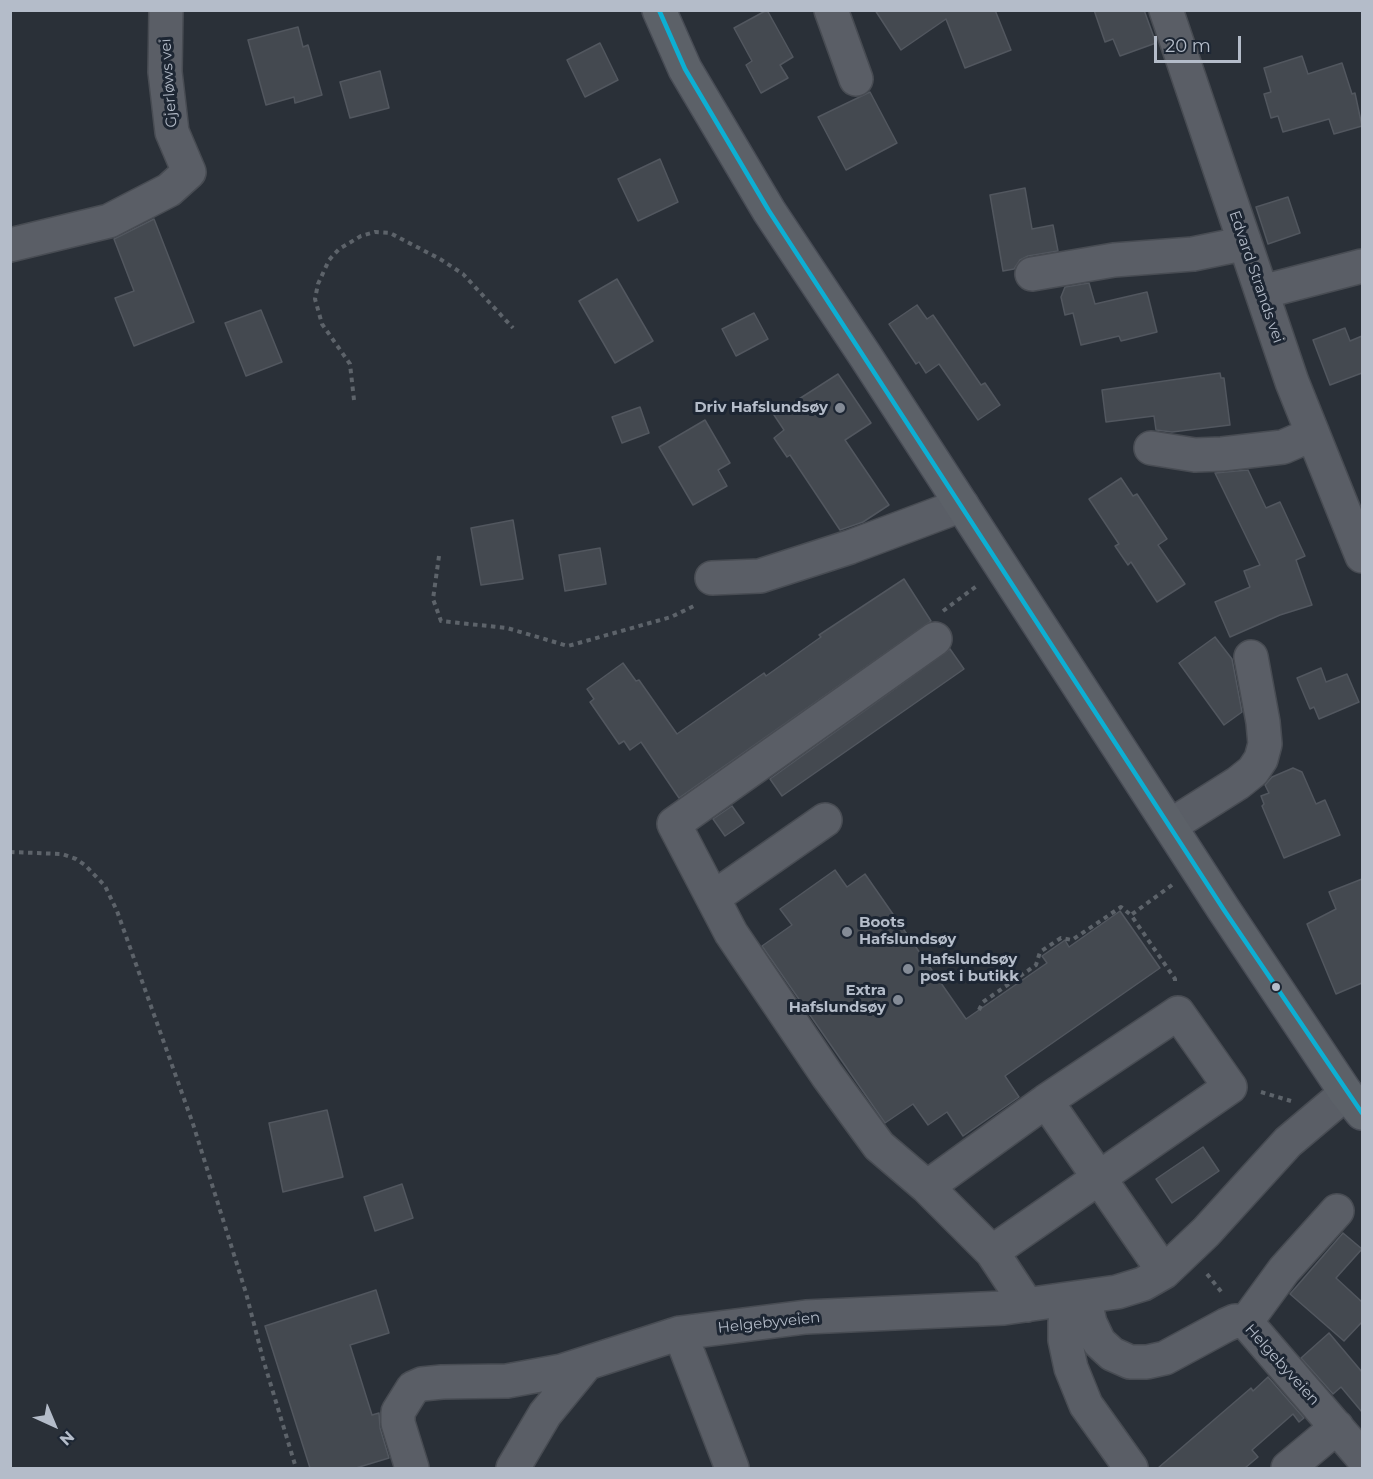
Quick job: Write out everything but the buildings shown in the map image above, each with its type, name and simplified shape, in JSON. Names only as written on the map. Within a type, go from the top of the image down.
[{"type":"main road","points":[[659,10],[685,69],[732,153],[1170,826],[1347,1104]]},
{"type":"street","name":"Gjerløws vei","points":[[10,245],[109,221],[169,190],[189,172],[172,132],[165,72],[166,10]]},
{"type":"street","points":[[831,10],[856,79]]},
{"type":"street","name":"Edvard Strands vei","points":[[1166,10],[1292,381],[1360,544]]},
{"type":"street","points":[[1032,273],[1114,260],[1193,254],[1223,249],[1244,240]]},
{"type":"street","points":[[1263,292],[1362,267]]},
{"type":"street","points":[[1151,448],[1195,455],[1222,454],[1283,447],[1313,434]]},
{"type":"street","points":[[706,591],[850,547],[962,505]]},
{"type":"street","points":[[935,639],[674,824],[731,933],[827,1075],[879,1146],[927,1187],[992,1252],[1027,1305]]},
{"type":"street","points":[[1170,826],[1238,783],[1252,771],[1261,759],[1265,744],[1263,722],[1251,657]]},
{"type":"street","points":[[713,898],[825,820]]},
{"type":"street","points":[[927,1187],[1046,1101],[1178,1013],[1230,1087],[992,1252]]},
{"type":"street","points":[[1046,1101],[1164,1272]]},
{"type":"street","name":"Helgebyveien","points":[[412,1468],[398,1423],[398,1412],[413,1388],[422,1384],[507,1381],[561,1371],[680,1333],[806,1317],[1027,1305],[1084,1297],[1143,1284],[1164,1272],[1206,1232],[1288,1142],[1347,1104]]},
{"type":"street","points":[[1246,1322],[1284,1270],[1337,1211]]},
{"type":"street","points":[[1084,1297],[1065,1322],[1065,1340],[1071,1368],[1086,1405],[1131,1468]]},
{"type":"street","name":"Helgebyveien","points":[[1084,1297],[1090,1323],[1100,1342],[1112,1354],[1130,1362],[1147,1362],[1165,1358],[1235,1321],[1246,1322],[1362,1457]]},
{"type":"street","points":[[680,1333],[732,1468]]},
{"type":"street","points":[[513,1468],[545,1414],[587,1363]]},
{"type":"street","points":[[1288,1468],[1337,1428]]},
{"type":"path","points":[[354,400],[350,364],[322,324],[315,299],[318,284],[329,260],[339,249],[361,236],[375,232],[390,233],[440,259],[463,274],[513,328]]},
{"type":"path","points":[[439,556],[433,599],[441,621],[507,628],[568,646],[671,617],[706,591]]},
{"type":"path","points":[[935,639],[944,609],[986,579]]},
{"type":"path","points":[[10,852],[62,854],[86,865],[105,886],[117,911],[193,1124],[246,1293],[262,1359],[296,1468]]},
{"type":"path","points":[[1131,915],[1174,884]]},
{"type":"path","points":[[979,1010],[983,1002],[1036,965],[1040,952],[1060,938],[1072,940],[1121,907],[1131,915],[1175,979],[1178,1013]]},
{"type":"path","points":[[1230,1087],[1270,1093],[1295,1102],[1347,1104]]},
{"type":"transit line","points":[[659,10],[685,69],[769,211],[1224,910],[1362,1113]]},
{"type":"place","name":"Driv Hafslundsøy","points":[[840,408]]},
{"type":"place","name":"Boots Hafslundsøy","points":[[847,932]]},
{"type":"place","name":"Hafslundsøy post i butikk","points":[[908,969]]},
{"type":"place","name":"Extra Hafslundsøy","points":[[898,1000]]}]
